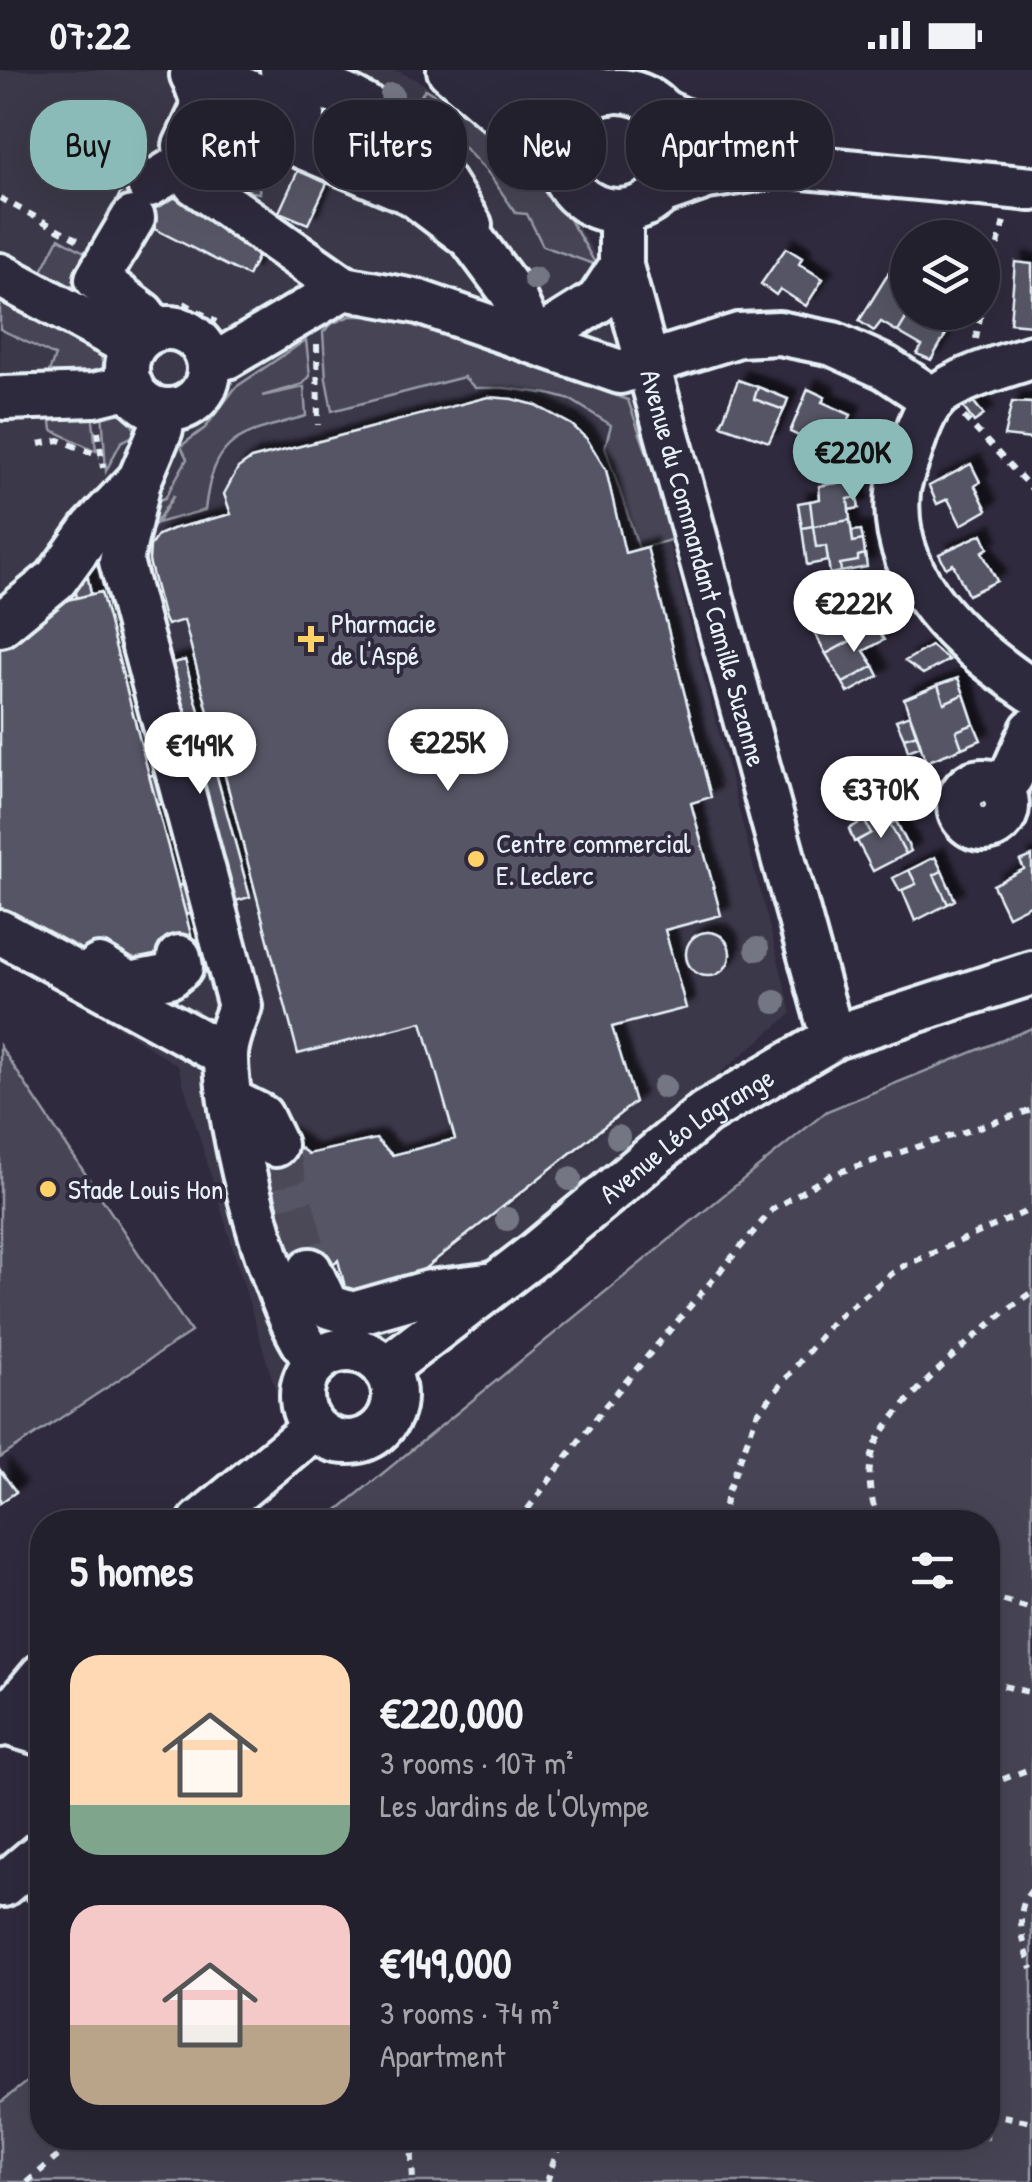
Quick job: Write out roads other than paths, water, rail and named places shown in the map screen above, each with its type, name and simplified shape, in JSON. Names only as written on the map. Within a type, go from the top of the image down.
[{"type":"street","points":[[282,70],[350,98],[411,130],[512,293],[534,341]]},
{"type":"street","points":[[449,70],[487,103]]},
{"type":"street","points":[[478,70],[628,92],[650,100]]},
{"type":"street","points":[[198,80],[413,194],[470,238],[512,293]]},
{"type":"street","points":[[587,100],[608,92]]},
{"type":"street","points":[[833,173],[1019,201]]},
{"type":"street","points":[[167,180],[141,202],[97,278],[144,314],[150,354],[153,452],[139,481],[122,561],[240,1006],[225,1055],[238,1150],[283,1302],[304,1346],[317,1362]]},
{"type":"street","points":[[204,190],[344,288],[419,302],[620,372],[738,335],[780,333],[833,344],[938,397]]},
{"type":"street","points":[[573,190],[582,200],[600,209],[621,211],[650,202],[663,190]]},
{"type":"street","points":[[661,193],[669,190]]},
{"type":"street","name":"Avenue du Commandant Camille Suzanne","points":[[621,211],[621,266],[835,1037]]},
{"type":"street","points":[[534,341],[598,301],[621,266]]},
{"type":"street","points":[[0,275],[150,354],[176,410],[198,397],[206,387],[213,342]]},
{"type":"street","points":[[5,398],[94,395],[183,330],[213,342],[227,357],[344,288]]},
{"type":"street","points":[[1032,357],[977,375],[938,397],[912,444],[898,492],[902,539],[920,588],[946,622],[1032,691]]},
{"type":"street","points":[[0,625],[56,579],[93,528],[139,481]]},
{"type":"street","points":[[1000,787],[1011,777],[1032,730]]},
{"type":"street","points":[[0,906],[129,984],[170,976],[182,966],[180,957]]},
{"type":"street","points":[[0,932],[225,1055]]},
{"type":"street","name":"Avenue Léo Lagrange","points":[[384,1369],[705,1113],[835,1037],[1032,973]]},
{"type":"street","points":[[231,1102],[262,1116],[275,1145]]},
{"type":"street","points":[[310,1270],[326,1306],[353,1314],[430,1292],[495,1284]]},
{"type":"street","points":[[352,1350],[365,1354],[384,1369],[392,1382],[394,1398],[383,1426],[371,1436],[341,1442],[314,1428],[302,1402],[302,1387],[317,1362],[328,1355],[352,1350]]},
{"type":"street","points":[[215,1510],[314,1428]]},
{"type":"street","points":[[30,1689],[1,1724],[30,1731]]},
{"type":"street","points":[[2,1885],[30,1862]]},
{"type":"tunnel","points":[[275,1145],[310,1270]]},
{"type":"place","name":"Pharmacie de l'Aspé","points":[[311,639]]},
{"type":"place","name":"Centre commercial E. Leclerc","points":[[476,859]]},
{"type":"place","name":"Stade Louis Hon","points":[[48,1189]]}]
